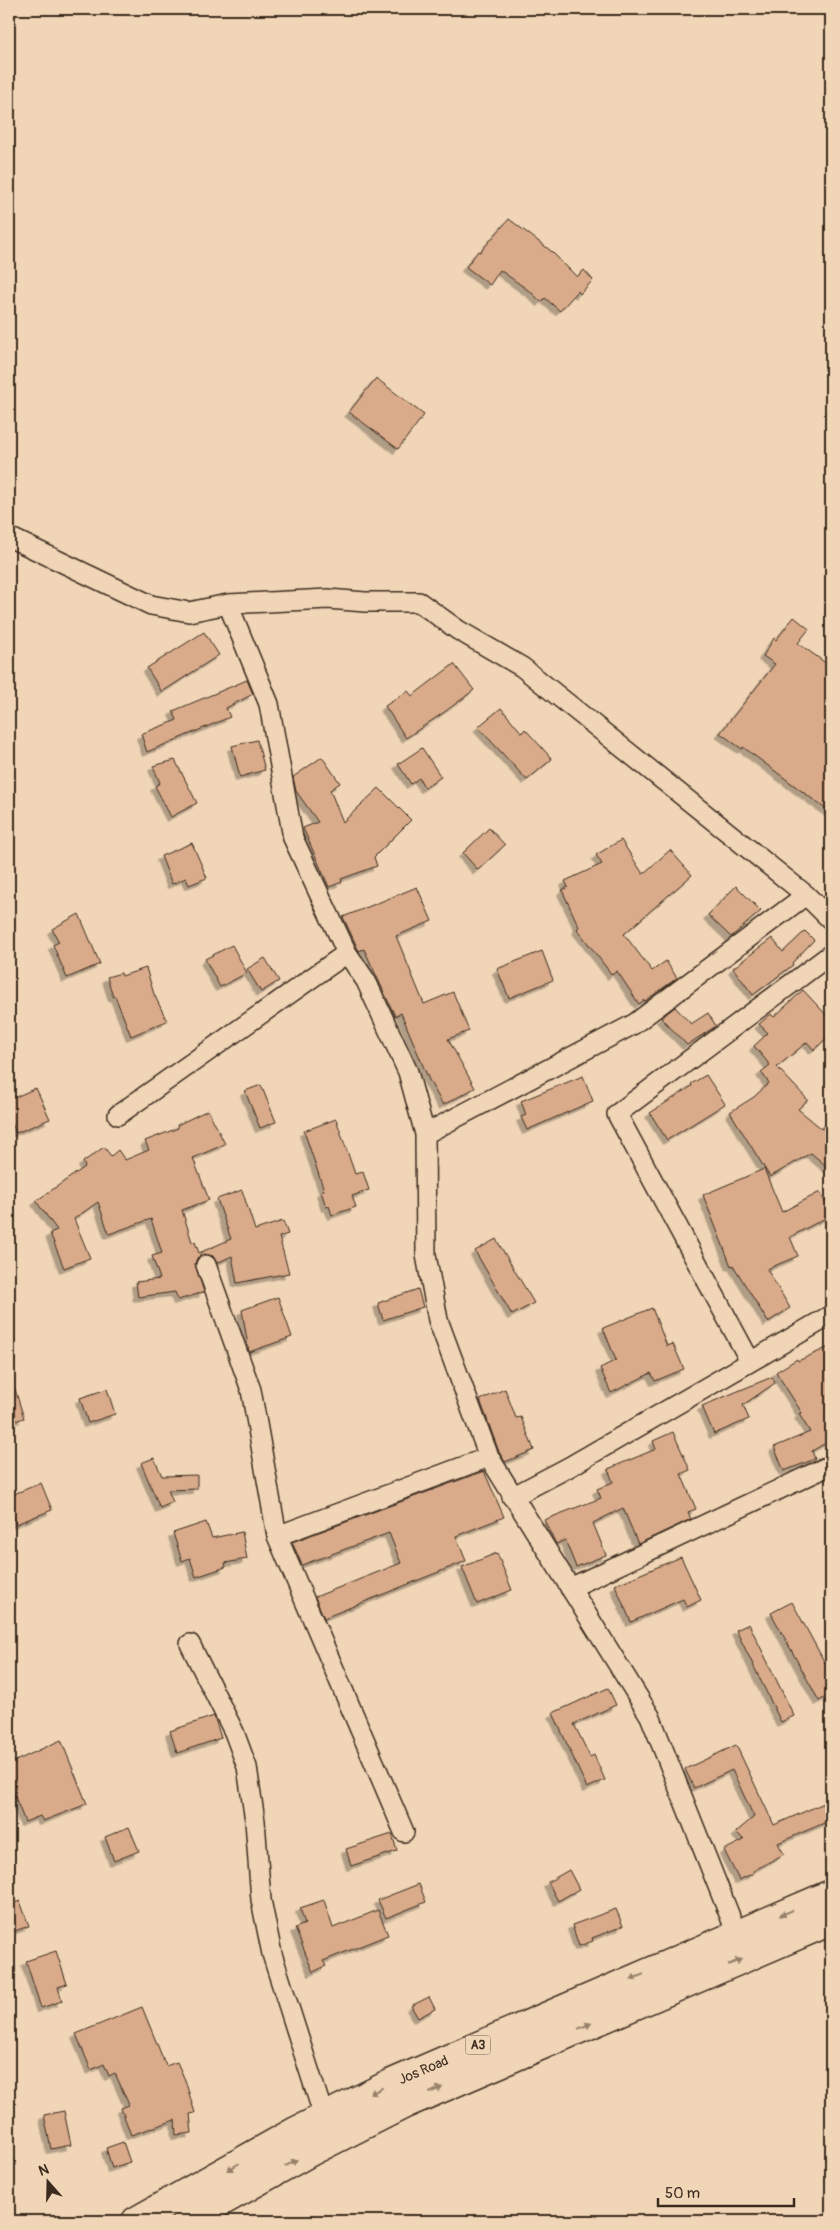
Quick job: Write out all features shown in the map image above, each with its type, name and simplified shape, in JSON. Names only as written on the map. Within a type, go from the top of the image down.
[{"type":"highway","name":"Jos Road","points":[[136,2221],[324,2117],[401,2079],[831,1894]]},
{"type":"highway","name":"Jos Road","points":[[187,2221],[310,2152],[405,2104],[831,1921]]},
{"type":"street","points":[[9,537],[151,606],[189,612],[228,604],[328,598],[365,602],[419,602],[458,630],[522,667],[649,771],[806,895],[831,920]]},
{"type":"street","points":[[228,604],[269,704],[293,838],[347,953],[366,981],[408,1072],[425,1134],[426,1255],[438,1320],[489,1457],[512,1497],[650,1716],[737,1934]]},
{"type":"street","points":[[425,1134],[634,1024],[806,895]]},
{"type":"street","points":[[118,1115],[347,953]]},
{"type":"street","points":[[750,1361],[617,1114],[831,954]]},
{"type":"street","points":[[206,1265],[251,1390],[277,1536],[404,1832]]},
{"type":"street","points":[[512,1497],[569,1467],[831,1314]]},
{"type":"street","points":[[277,1536],[489,1457]]},
{"type":"street","points":[[570,1588],[831,1465]]},
{"type":"street","points":[[190,1644],[234,1732],[247,1767],[261,1900],[272,1954],[324,2117]]},
{"type":"building","points":[[509,219],[551,251],[577,277],[584,270],[593,280],[580,294],[578,291],[560,311],[545,298],[541,302],[532,293],[500,270],[490,285],[466,267],[478,251],[480,252]]},
{"type":"building","points":[[376,378],[424,415],[398,449],[349,412]]},
{"type":"building","points":[[794,617],[809,629],[798,643],[831,667],[831,813],[743,747],[742,749],[720,733],[775,664],[763,656],[774,638],[776,640]]},
{"type":"building","points":[[204,632],[219,655],[162,692],[147,668]]},
{"type":"building","points":[[454,664],[474,690],[406,738],[385,706],[408,691],[412,696]]},
{"type":"building","points":[[247,680],[253,694],[226,708],[230,717],[147,752],[141,734],[177,720],[173,711]]},
{"type":"building","points":[[501,708],[522,733],[525,729],[552,759],[527,780],[478,727]]},
{"type":"building","points":[[257,740],[265,770],[240,777],[232,746]]},
{"type":"building","points":[[422,748],[441,777],[425,788],[419,778],[411,784],[398,764]]},
{"type":"building","points":[[322,757],[340,783],[330,790],[343,822],[379,788],[411,820],[374,857],[377,866],[341,879],[342,882],[329,887],[303,828],[318,822],[296,791],[293,777]]},
{"type":"building","points":[[175,760],[197,803],[171,817],[155,786],[160,783],[153,766]]},
{"type":"building","points":[[489,828],[505,845],[478,870],[463,853]]},
{"type":"building","points":[[621,840],[643,874],[670,850],[692,875],[624,934],[652,971],[666,961],[677,978],[639,1004],[617,971],[612,975],[577,929],[579,927],[562,890],[568,887],[565,881],[602,864],[596,855]]},
{"type":"building","points":[[192,843],[207,878],[189,885],[186,878],[172,884],[161,856]]},
{"type":"building","points":[[736,886],[761,911],[731,937],[708,915]]},
{"type":"building","points":[[417,887],[432,921],[396,936],[424,1004],[453,992],[469,1031],[448,1039],[475,1088],[443,1105],[429,1080],[401,1013],[395,1016],[364,949],[359,951],[343,917]]},
{"type":"building","points":[[79,914],[100,964],[67,978],[53,945],[59,942],[52,929]]},
{"type":"building","points":[[805,931],[814,940],[792,963],[793,965],[753,995],[733,968],[772,938],[783,952]]},
{"type":"building","points":[[232,945],[247,973],[220,987],[205,959]]},
{"type":"building","points":[[542,951],[553,980],[509,998],[497,969]]},
{"type":"building","points":[[265,958],[279,981],[261,992],[247,969]]},
{"type":"building","points":[[146,968],[154,994],[167,1021],[131,1036],[115,996],[113,997],[107,977],[121,973],[122,976]]},
{"type":"building","points":[[803,990],[831,1020],[831,1034],[814,1050],[807,1042],[777,1067],[808,1100],[798,1109],[822,1129],[831,1118],[831,1170],[811,1153],[770,1177],[730,1112],[754,1097],[769,1083],[761,1072],[770,1065],[754,1046],[768,1033],[759,1024],[771,1014],[774,1017]]},
{"type":"building","points":[[675,1007],[691,1024],[708,1013],[716,1026],[687,1045],[661,1018]]},
{"type":"building","points":[[706,1075],[725,1104],[667,1140],[650,1113]]},
{"type":"building","points":[[583,1076],[593,1101],[527,1130],[521,1117],[526,1115],[521,1101]]},
{"type":"building","points":[[261,1085],[276,1122],[260,1128],[245,1091]]},
{"type":"building","points":[[36,1088],[50,1119],[16,1133],[9,1116],[9,1100]]},
{"type":"building","points":[[208,1110],[225,1144],[193,1158],[209,1200],[182,1210],[192,1242],[195,1242],[199,1253],[231,1239],[217,1199],[242,1190],[255,1230],[283,1221],[288,1234],[279,1237],[289,1273],[237,1283],[232,1256],[217,1263],[213,1256],[203,1254],[197,1258],[195,1264],[204,1292],[178,1300],[175,1292],[138,1297],[136,1282],[160,1279],[152,1256],[162,1253],[151,1219],[109,1234],[98,1202],[74,1219],[90,1258],[64,1268],[50,1233],[57,1230],[36,1201],[85,1167],[83,1162],[104,1147],[111,1156],[118,1150],[125,1160],[149,1150],[145,1141],[178,1128],[177,1125]]},
{"type":"building","points":[[336,1119],[355,1174],[363,1172],[369,1190],[352,1196],[356,1207],[332,1215],[329,1206],[326,1207],[321,1191],[324,1190],[304,1131]]},
{"type":"building","points":[[764,1169],[782,1212],[820,1192],[825,1202],[831,1198],[831,1215],[790,1237],[798,1256],[767,1269],[790,1308],[768,1322],[733,1265],[731,1266],[703,1195]]},
{"type":"building","points":[[496,1239],[534,1303],[512,1315],[475,1251]]},
{"type":"building","points":[[418,1289],[423,1307],[383,1320],[378,1303]]},
{"type":"building","points":[[278,1297],[292,1337],[249,1352],[242,1310]]},
{"type":"building","points":[[652,1308],[667,1346],[673,1344],[684,1369],[655,1381],[651,1373],[611,1393],[600,1368],[616,1360],[603,1328]]},
{"type":"building","points":[[831,1346],[831,1440],[812,1451],[815,1459],[784,1471],[774,1447],[810,1432],[799,1414],[802,1413],[776,1372],[797,1359],[798,1361]]},
{"type":"building","points":[[772,1377],[775,1383],[743,1405],[749,1419],[714,1434],[702,1406]]},
{"type":"building","points":[[9,1380],[12,1380],[24,1418],[9,1423]]},
{"type":"building","points":[[107,1389],[115,1414],[88,1423],[80,1398]]},
{"type":"building","points":[[505,1389],[516,1418],[521,1417],[534,1450],[505,1462],[499,1452],[480,1400]]},
{"type":"building","points":[[673,1432],[690,1470],[681,1474],[696,1509],[688,1512],[691,1519],[638,1544],[623,1508],[593,1523],[606,1555],[576,1567],[565,1540],[556,1544],[544,1520],[601,1498],[597,1489],[613,1482],[608,1469],[656,1449],[653,1441]]},
{"type":"building","points":[[154,1458],[162,1476],[197,1475],[197,1489],[168,1490],[173,1502],[160,1508],[141,1463]]},
{"type":"building","points":[[484,1471],[504,1517],[456,1536],[466,1561],[324,1618],[315,1597],[401,1563],[389,1533],[302,1565],[292,1542]]},
{"type":"building","points":[[41,1483],[52,1510],[16,1524],[9,1507],[9,1496]]},
{"type":"building","points":[[206,1522],[212,1538],[242,1532],[247,1559],[225,1563],[226,1567],[196,1577],[190,1558],[182,1561],[173,1533]]},
{"type":"building","points":[[497,1553],[512,1590],[477,1604],[462,1567]]},
{"type":"building","points":[[681,1557],[701,1600],[687,1607],[683,1599],[631,1622],[615,1585]]},
{"type":"building","points":[[792,1602],[831,1674],[831,1694],[819,1701],[771,1613]]},
{"type":"building","points":[[749,1624],[794,1716],[781,1722],[736,1630]]},
{"type":"building","points":[[608,1688],[616,1705],[574,1724],[590,1757],[594,1755],[605,1780],[587,1788],[553,1713]]},
{"type":"building","points":[[214,1716],[221,1738],[177,1753],[170,1731]]},
{"type":"building","points":[[61,1740],[87,1804],[43,1821],[40,1816],[25,1822],[13,1792],[9,1794],[9,1764]]},
{"type":"building","points":[[736,1745],[774,1825],[831,1800],[831,1820],[778,1843],[784,1854],[739,1880],[724,1850],[744,1840],[736,1832],[754,1817],[732,1770],[694,1788],[685,1769]]},
{"type":"building","points":[[129,1827],[139,1851],[114,1861],[105,1837]]},
{"type":"building","points":[[392,1834],[397,1851],[351,1866],[346,1849]]},
{"type":"building","points":[[569,1870],[579,1889],[558,1901],[548,1882]]},
{"type":"building","points":[[419,1884],[426,1902],[386,1918],[378,1900]]},
{"type":"building","points":[[324,1900],[333,1928],[378,1910],[388,1935],[323,1961],[326,1966],[313,1972],[295,1928],[305,1924],[300,1908]]},
{"type":"building","points":[[20,1901],[29,1926],[9,1933],[9,1905]]},
{"type":"building","points":[[616,1909],[623,1926],[592,1938],[593,1941],[579,1946],[572,1925]]},
{"type":"building","points":[[56,1951],[67,1984],[58,1987],[62,2001],[41,2008],[26,1961]]},
{"type":"building","points":[[429,1997],[435,2009],[418,2018],[411,2006]]},
{"type":"building","points":[[142,2007],[166,2066],[177,2062],[185,2080],[195,2113],[190,2114],[192,2133],[176,2135],[175,2120],[131,2135],[121,2108],[129,2105],[115,2073],[109,2076],[104,2064],[91,2070],[76,2034]]},
{"type":"building","points":[[64,2111],[71,2145],[51,2149],[44,2115]]},
{"type":"building","points":[[123,2142],[130,2162],[112,2168],[106,2148]]}]
